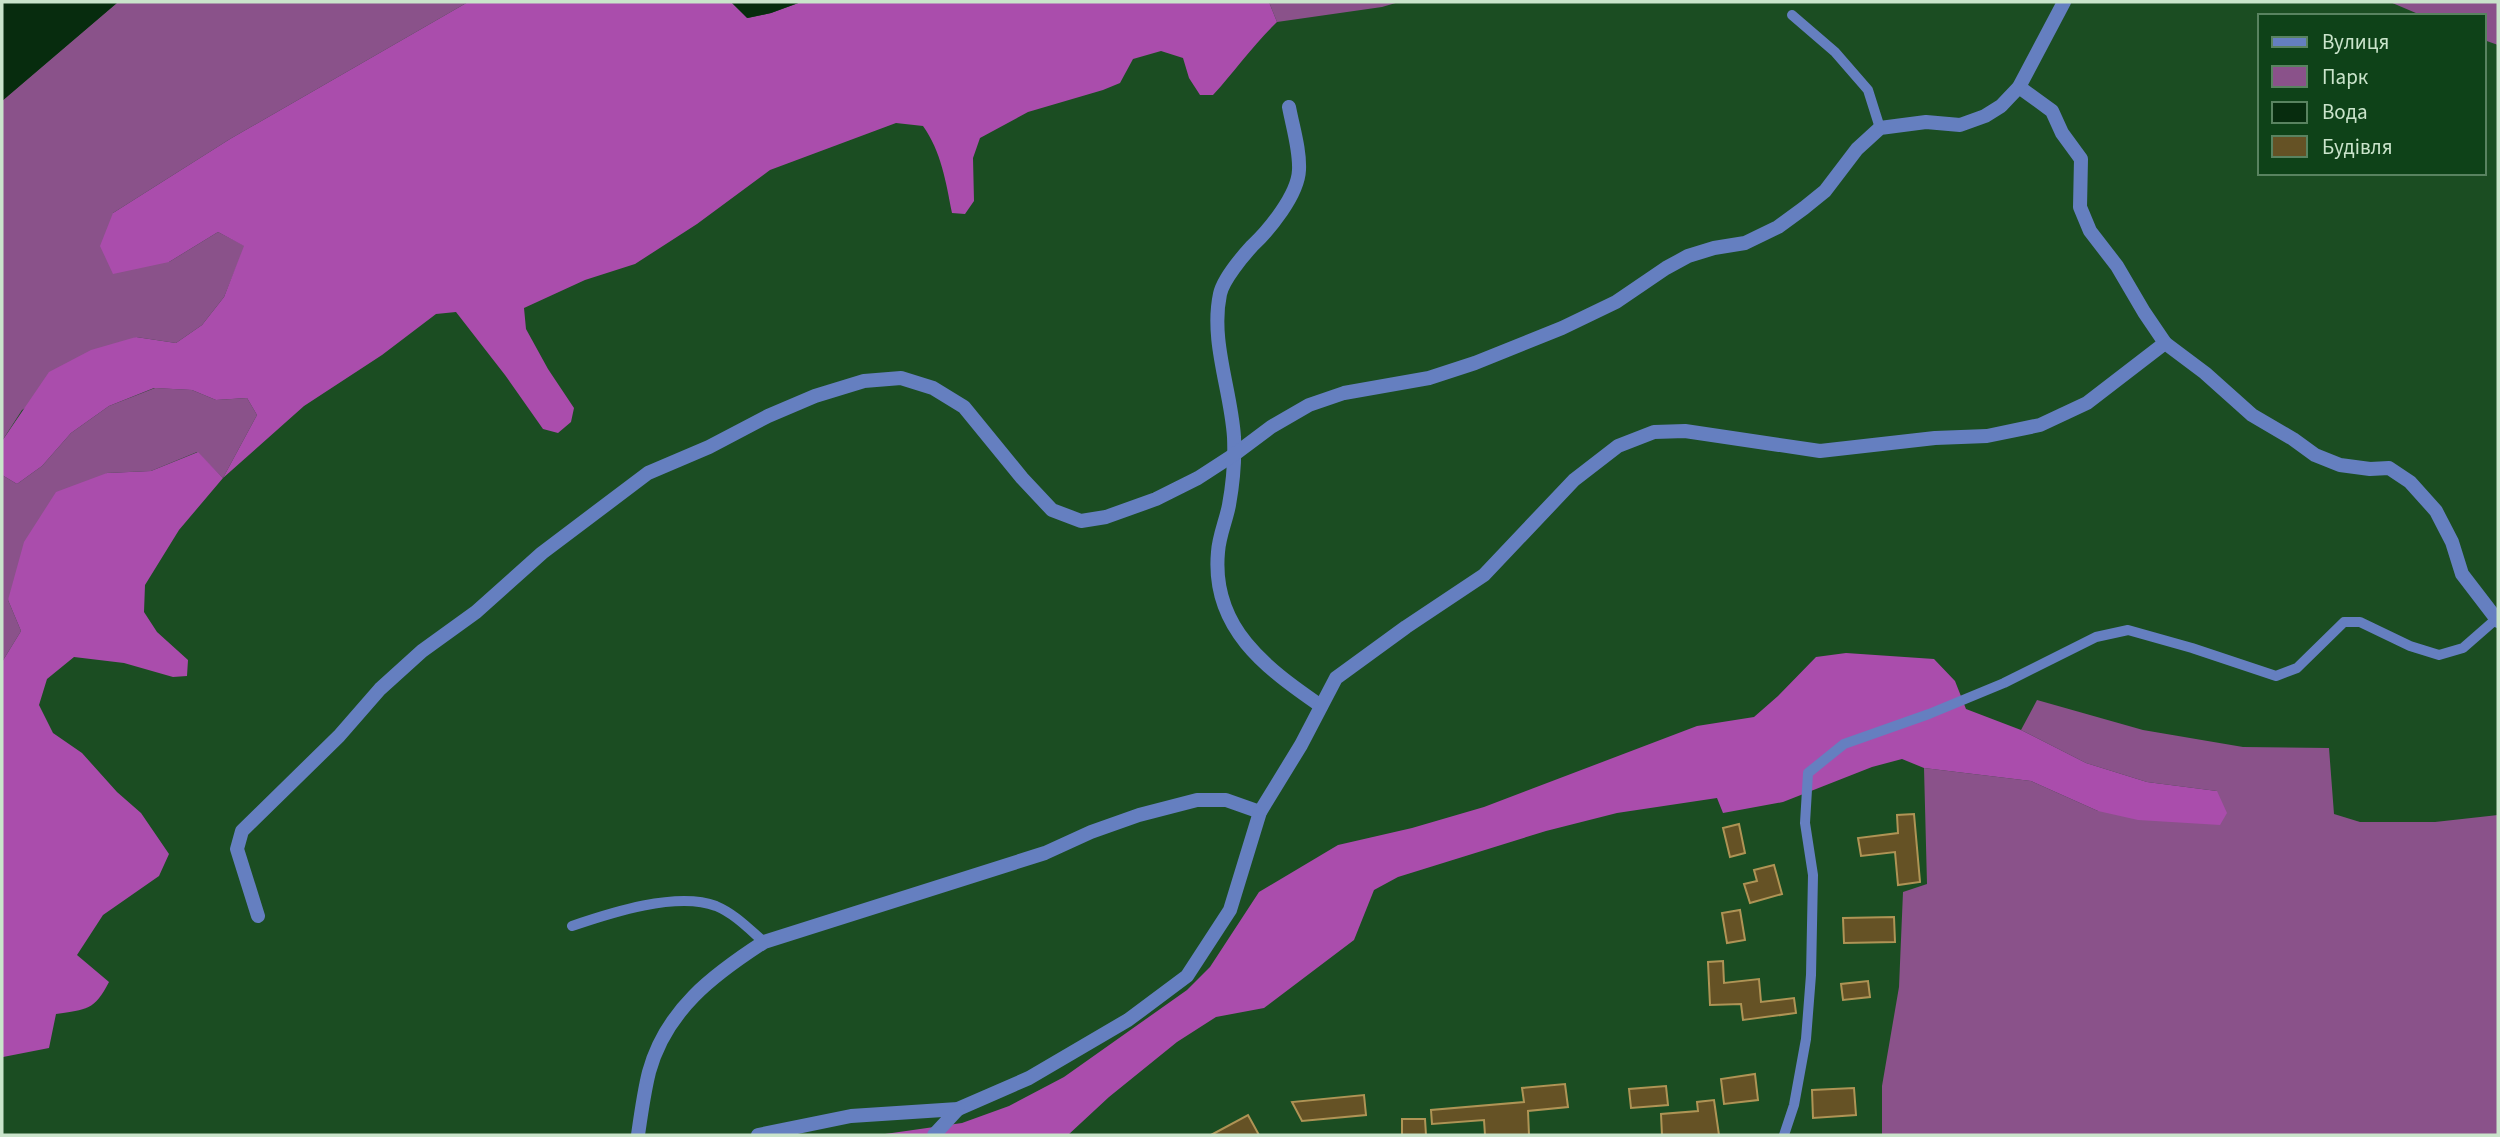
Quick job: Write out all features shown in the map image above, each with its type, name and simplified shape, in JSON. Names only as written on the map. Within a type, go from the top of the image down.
[{"type":"street","points":[[258,916],[237,849],[242,831],[339,736],[380,689],[422,652],[476,612],[542,554],[648,473],[815,396],[864,381],[901,378],[933,388],[964,407],[1052,510],[1081,521],[1106,517],[1156,499],[1198,478],[1271,427],[1309,405],[1344,393],[1429,378],[1475,363],[1562,328],[1616,302],[1688,256],[1756,238],[1796,215],[1825,191],[1857,149],[1881,128],[1926,122],[1959,125],[1985,116],[2001,106],[2018,87],[2064,2]]},
{"type":"street","points":[[2018,87],[2052,111],[2062,133],[2081,159],[2080,207],[2090,231],[2117,266],[2165,343],[2205,373],[2252,415],[2315,454],[2340,465],[2370,469],[2389,468],[2410,482],[2436,511],[2452,542],[2462,574],[2497,621]]},
{"type":"street","points":[[1289,107],[1298,152],[1299,173],[1293,190],[1266,233],[1243,256],[1220,293],[1219,349],[1232,409],[1235,454],[1229,505],[1218,552],[1220,587],[1228,618],[1245,644],[1278,676],[1321,706]]},
{"type":"street","points":[[758,1135],[851,1116],[958,1109],[1029,1078],[1128,1020],[1187,975],[1230,910],[1260,812],[1301,745],[1336,678],[1484,575],[1574,480],[1618,446],[1654,432],[1685,431],[1820,452],[1935,438],[1987,436],[2040,425],[2087,403],[2165,343]]},
{"type":"street","points":[[638,1135],[650,1071],[662,1038],[679,1010],[729,964],[764,942],[1045,853],[1091,832],[1139,815],[1197,800],[1226,800],[1260,812]]},
{"type":"street","points":[[934,1135],[958,1109]]},
{"type":"lane","points":[[1792,15],[1835,52],[1868,90],[1881,128]]},
{"type":"lane","points":[[1784,1135],[1794,1105],[1806,1038],[1811,975],[1813,875],[1805,822],[1808,773],[1844,744],[1929,714],[2004,683],[2096,637],[2128,630],[2276,676],[2297,668],[2344,622],[2360,622],[2410,646],[2438,655],[2463,648],[2497,621]]},
{"type":"lane","points":[[572,926],[606,915],[683,901],[715,905],[737,918],[764,942]]},
{"type":"green space","points":[[118,2],[468,2],[230,139],[113,213],[169,262],[218,232],[245,246],[224,297],[202,325],[176,343],[136,337],[22,410],[2,441],[2,101]]},
{"type":"green space","points":[[1269,2],[1399,2],[1382,7],[1277,22]]},
{"type":"green space","points":[[2390,2],[2498,2],[2498,45],[2486,41],[2486,14],[2418,14]]},
{"type":"green space","points":[[155,388],[192,390],[216,400],[247,398],[257,415],[223,478],[197,452],[151,471],[107,473],[8,600],[21,631],[2,662],[2,475],[17,484],[42,466],[71,433],[109,406]]},
{"type":"green space","points":[[2037,700],[2143,730],[2243,747],[2329,748],[2334,814],[2360,822],[2435,822],[2498,815],[2498,1135],[1882,1135],[1882,1086],[1899,987],[1903,892],[1927,884],[1924,768],[2031,781],[2098,811],[2217,791],[2147,782],[2086,763],[2021,730]]},
{"type":"shaded area","points":[[468,2],[731,2],[748,18],[801,2],[1269,2],[1277,22],[1213,95],[1200,95],[1189,78],[1183,58],[1161,51],[1133,59],[1120,83],[1028,112],[980,138],[973,158],[974,201],[965,214],[952,213],[939,156],[923,126],[896,123],[770,170],[697,224],[635,264],[585,280],[524,308],[526,329],[574,408],[571,422],[558,433],[543,429],[456,312],[436,314],[382,355],[304,406],[223,478],[257,415],[247,398],[216,400],[192,390],[154,388],[109,406],[71,433],[42,466],[17,484],[2,475],[2,441],[49,372],[91,350],[136,337],[176,343],[202,325],[224,297],[244,246],[218,232],[169,262],[113,274],[100,246],[113,213],[230,139]]},
{"type":"shaded area","points":[[198,452],[223,478],[179,530],[145,585],[144,612],[157,632],[188,660],[187,676],[173,677],[124,663],[74,657],[47,679],[39,705],[53,733],[82,753],[117,792],[141,813],[169,854],[159,876],[103,915],[77,955],[109,982],[99,999],[88,1007],[56,1014],[49,1048],[3,1057],[2,662],[21,631],[8,600],[24,542],[56,492],[107,473],[151,471]]},
{"type":"shaded area","points":[[1846,653],[1934,659],[1955,681],[1966,709],[2021,730],[2086,763],[2147,782],[2217,791],[2227,813],[2220,825],[2138,820],[2098,811],[2031,781],[1924,768],[1902,759],[1872,767],[1783,802],[1723,813],[1717,798],[1617,813],[1546,831],[1398,877],[1374,890],[1354,940],[1264,1008],[1216,1017],[1177,1042],[1109,1097],[1068,1135],[878,1135],[962,1123],[1009,1106],[1064,1077],[1187,990],[1210,967],[1259,892],[1338,845],[1412,828],[1484,807],[1697,726],[1754,717],[1816,657]]},
{"type":"water","points":[[2,2],[118,2],[2,101]]},
{"type":"water","points":[[731,2],[801,2],[747,18]]},
{"type":"building","points":[[1914,814],[1920,882],[1898,885],[1895,852],[1861,856],[1858,838],[1898,833],[1897,815]]},
{"type":"building","points":[[1739,824],[1745,853],[1730,857],[1723,828]]},
{"type":"building","points":[[1774,865],[1782,894],[1750,903],[1744,884],[1757,881],[1754,870]]},
{"type":"building","points":[[1740,910],[1745,940],[1727,943],[1722,913]]},
{"type":"building","points":[[1894,917],[1895,942],[1844,943],[1843,918]]},
{"type":"building","points":[[1723,961],[1724,983],[1759,979],[1761,1002],[1794,998],[1796,1013],[1743,1020],[1741,1004],[1710,1005],[1708,962]]},
{"type":"building","points":[[1868,981],[1870,997],[1843,1000],[1841,984]]},
{"type":"building","points":[[1755,1074],[1758,1100],[1724,1104],[1721,1079]]},
{"type":"building","points":[[1565,1084],[1568,1107],[1528,1111],[1529,1135],[1485,1135],[1484,1120],[1432,1124],[1431,1110],[1524,1102],[1522,1088]]},
{"type":"building","points":[[1666,1086],[1668,1105],[1631,1108],[1629,1089]]},
{"type":"building","points":[[1854,1088],[1856,1115],[1813,1118],[1812,1090]]},
{"type":"building","points":[[1364,1095],[1366,1115],[1302,1121],[1292,1102]]},
{"type":"building","points":[[1714,1100],[1719,1135],[1662,1135],[1661,1114],[1698,1111],[1697,1102]]},
{"type":"building","points":[[1248,1115],[1259,1135],[1211,1135]]},
{"type":"building","points":[[1402,1119],[1425,1119],[1426,1135],[1402,1135]]}]
